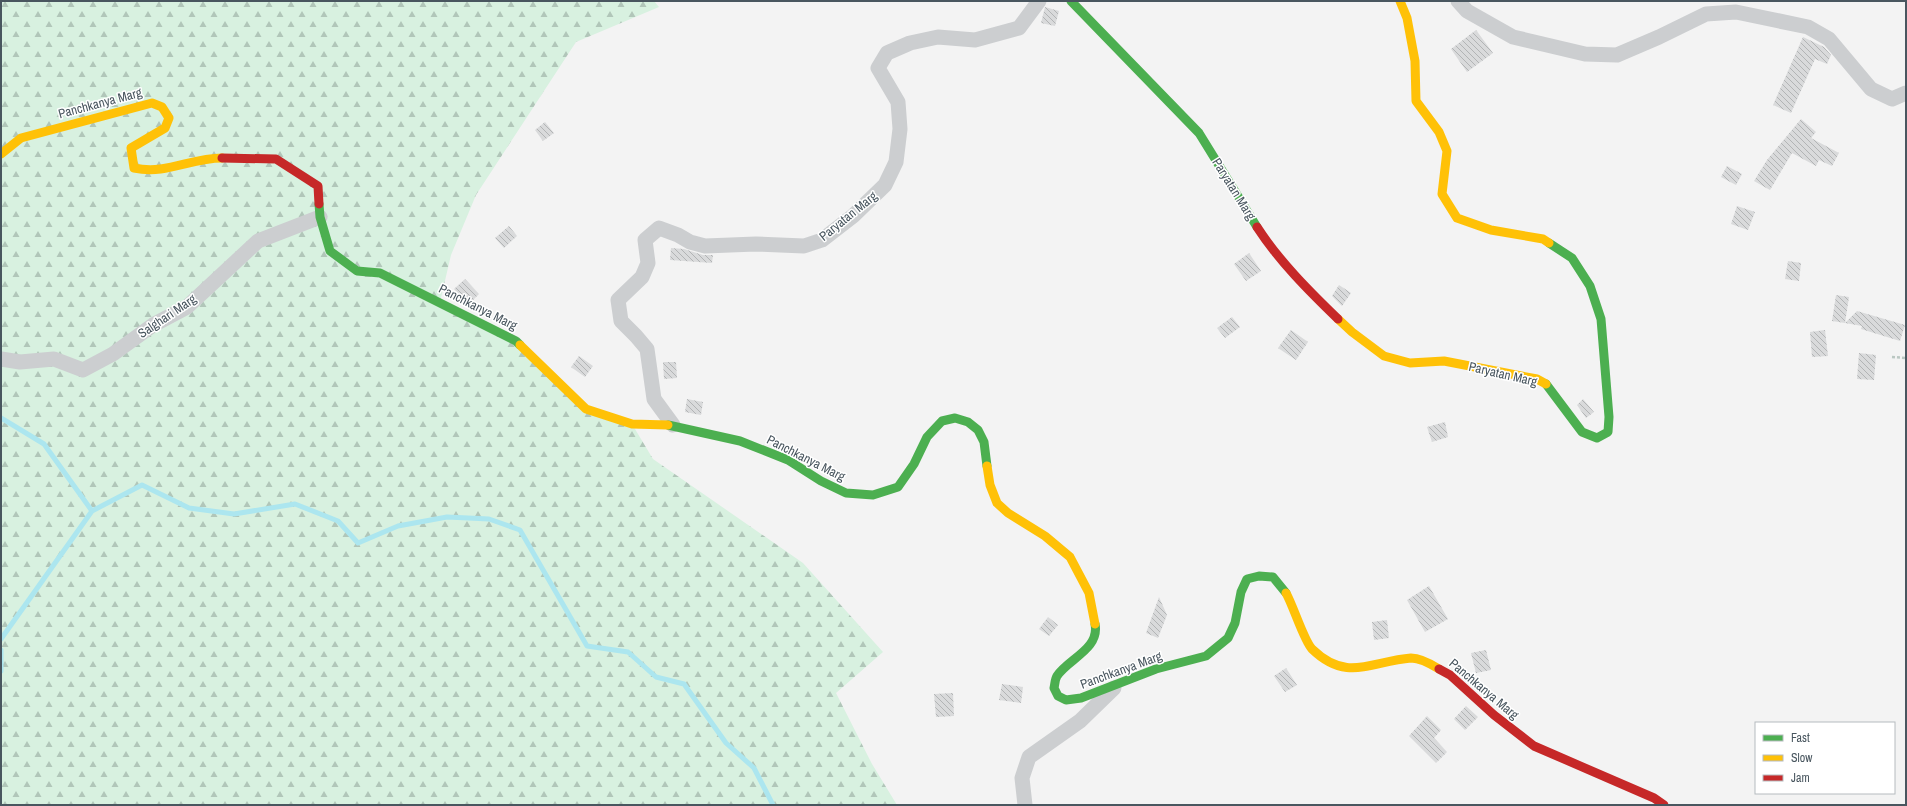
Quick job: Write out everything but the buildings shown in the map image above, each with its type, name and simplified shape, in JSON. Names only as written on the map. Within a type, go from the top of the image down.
[{"type":"street","name":"Paryatan Marg","points":[[674,425],[654,399],[647,349],[621,321],[618,300],[642,277],[648,263],[645,240],[659,228],[678,235],[690,242],[705,246],[756,244],[804,246],[822,240],[852,216],[886,185],[896,162],[900,129],[898,102],[878,68],[887,53],[910,43],[938,37],[975,40],[1020,28],[1039,1]]},
{"type":"street","name":"Paryatan Marg","points":[[1070,1],[1083,12],[1113,46],[1168,98],[1199,133],[1265,239],[1312,294],[1352,332],[1384,356],[1410,363],[1444,361],[1537,379],[1547,385],[1582,432],[1597,438],[1608,432],[1609,417],[1601,319],[1590,286],[1572,258],[1543,238],[1491,230],[1457,218],[1442,194],[1447,151],[1439,132],[1416,101],[1415,61],[1407,18],[1400,1]]},
{"type":"street","points":[[1458,1],[1467,11],[1513,37],[1585,54],[1617,55],[1659,37],[1706,14],[1736,12],[1808,27],[1829,39],[1871,90],[1892,99],[1906,93]]},
{"type":"street","name":"Panchkanya Marg","points":[[1,154],[21,138],[152,103],[162,107],[169,118],[165,128],[131,148],[134,168],[143,170],[165,170],[207,158],[276,159],[318,186],[320,217],[330,251],[338,258],[358,271],[380,273],[516,341],[586,409],[632,424],[674,425],[740,441],[788,460],[821,481],[846,493],[873,495],[898,487],[914,464],[927,437],[942,421],[955,418],[968,422],[978,430],[984,442],[990,485],[996,503],[1008,513],[1045,536],[1070,557],[1089,593],[1096,628],[1091,644],[1057,676],[1054,688],[1058,696],[1066,700],[1081,698],[1116,686],[1156,669],[1206,656],[1218,648],[1228,638],[1235,623],[1240,592],[1247,579],[1259,576],[1273,577],[1287,594],[1311,648],[1333,664],[1352,669],[1412,658],[1430,663],[1450,675],[1494,715],[1534,746],[1654,798],[1664,805]]},
{"type":"street","name":"Salghari Marg","points":[[1,359],[20,362],[54,359],[83,370],[113,354],[153,325],[187,307],[258,241],[320,217]]},
{"type":"street","points":[[1025,805],[1022,778],[1029,757],[1080,721],[1116,686]]},
{"type":"path","points":[[1892,357],[1906,358]]},
{"type":"green space","points":[[1,1],[654,1],[659,7],[576,42],[476,195],[451,255],[440,302],[516,341],[586,409],[632,424],[653,459],[803,563],[883,652],[836,693],[872,764],[897,805],[1,805]]},
{"type":"waterway","points":[[1,418],[44,444],[92,511]]},
{"type":"waterway","points":[[1,639],[92,511],[142,485],[189,508],[234,514],[295,504],[338,521],[358,543],[398,526],[447,517],[489,519],[520,530],[587,646],[628,652],[656,677],[684,684],[726,743],[754,768],[773,805]]},
{"type":"waterway","points":[[1,650],[1,671]]},
{"type":"traffic: fast","points":[[1071,1],[1199,133],[1257,227]]},
{"type":"traffic: fast","points":[[319,204],[320,217],[330,251],[357,271],[380,273],[516,341],[520,345]]},
{"type":"traffic: fast","points":[[1546,384],[1582,432],[1597,438],[1608,432],[1609,417],[1601,319],[1590,286],[1572,258],[1549,243]]},
{"type":"traffic: fast","points":[[668,425],[740,441],[788,460],[821,481],[846,493],[873,495],[898,487],[914,464],[927,437],[942,421],[955,418],[968,422],[978,430],[984,442],[987,466]]},
{"type":"traffic: fast","points":[[1095,624],[1093,640],[1088,647],[1056,677],[1054,688],[1058,696],[1066,700],[1081,698],[1156,669],[1206,656],[1228,638],[1235,623],[1241,592],[1247,579],[1259,576],[1273,577],[1286,593]]},
{"type":"traffic: slow","points":[[1400,1],[1407,18],[1415,61],[1416,101],[1439,132],[1447,151],[1442,194],[1457,218],[1491,230],[1543,239],[1549,243]]},
{"type":"traffic: slow","points":[[1,154],[21,138],[152,103],[162,107],[169,118],[165,128],[131,148],[134,168],[146,170],[168,168],[199,161],[222,158]]},
{"type":"traffic: slow","points":[[1338,319],[1352,332],[1384,356],[1410,363],[1444,361],[1537,379],[1546,384]]},
{"type":"traffic: slow","points":[[520,345],[586,409],[632,424],[668,425]]},
{"type":"traffic: slow","points":[[987,466],[990,485],[997,503],[1008,513],[1045,536],[1070,557],[1089,593],[1095,624]]},
{"type":"traffic: slow","points":[[1286,593],[1309,645],[1325,659],[1337,665],[1348,668],[1360,667],[1414,658],[1439,669]]},
{"type":"traffic: jam","points":[[222,158],[276,159],[318,186],[319,204]]},
{"type":"traffic: jam","points":[[1257,227],[1275,252],[1305,287],[1338,319]]},
{"type":"traffic: jam","points":[[1439,669],[1450,675],[1494,715],[1534,746],[1654,798],[1664,805]]}]
